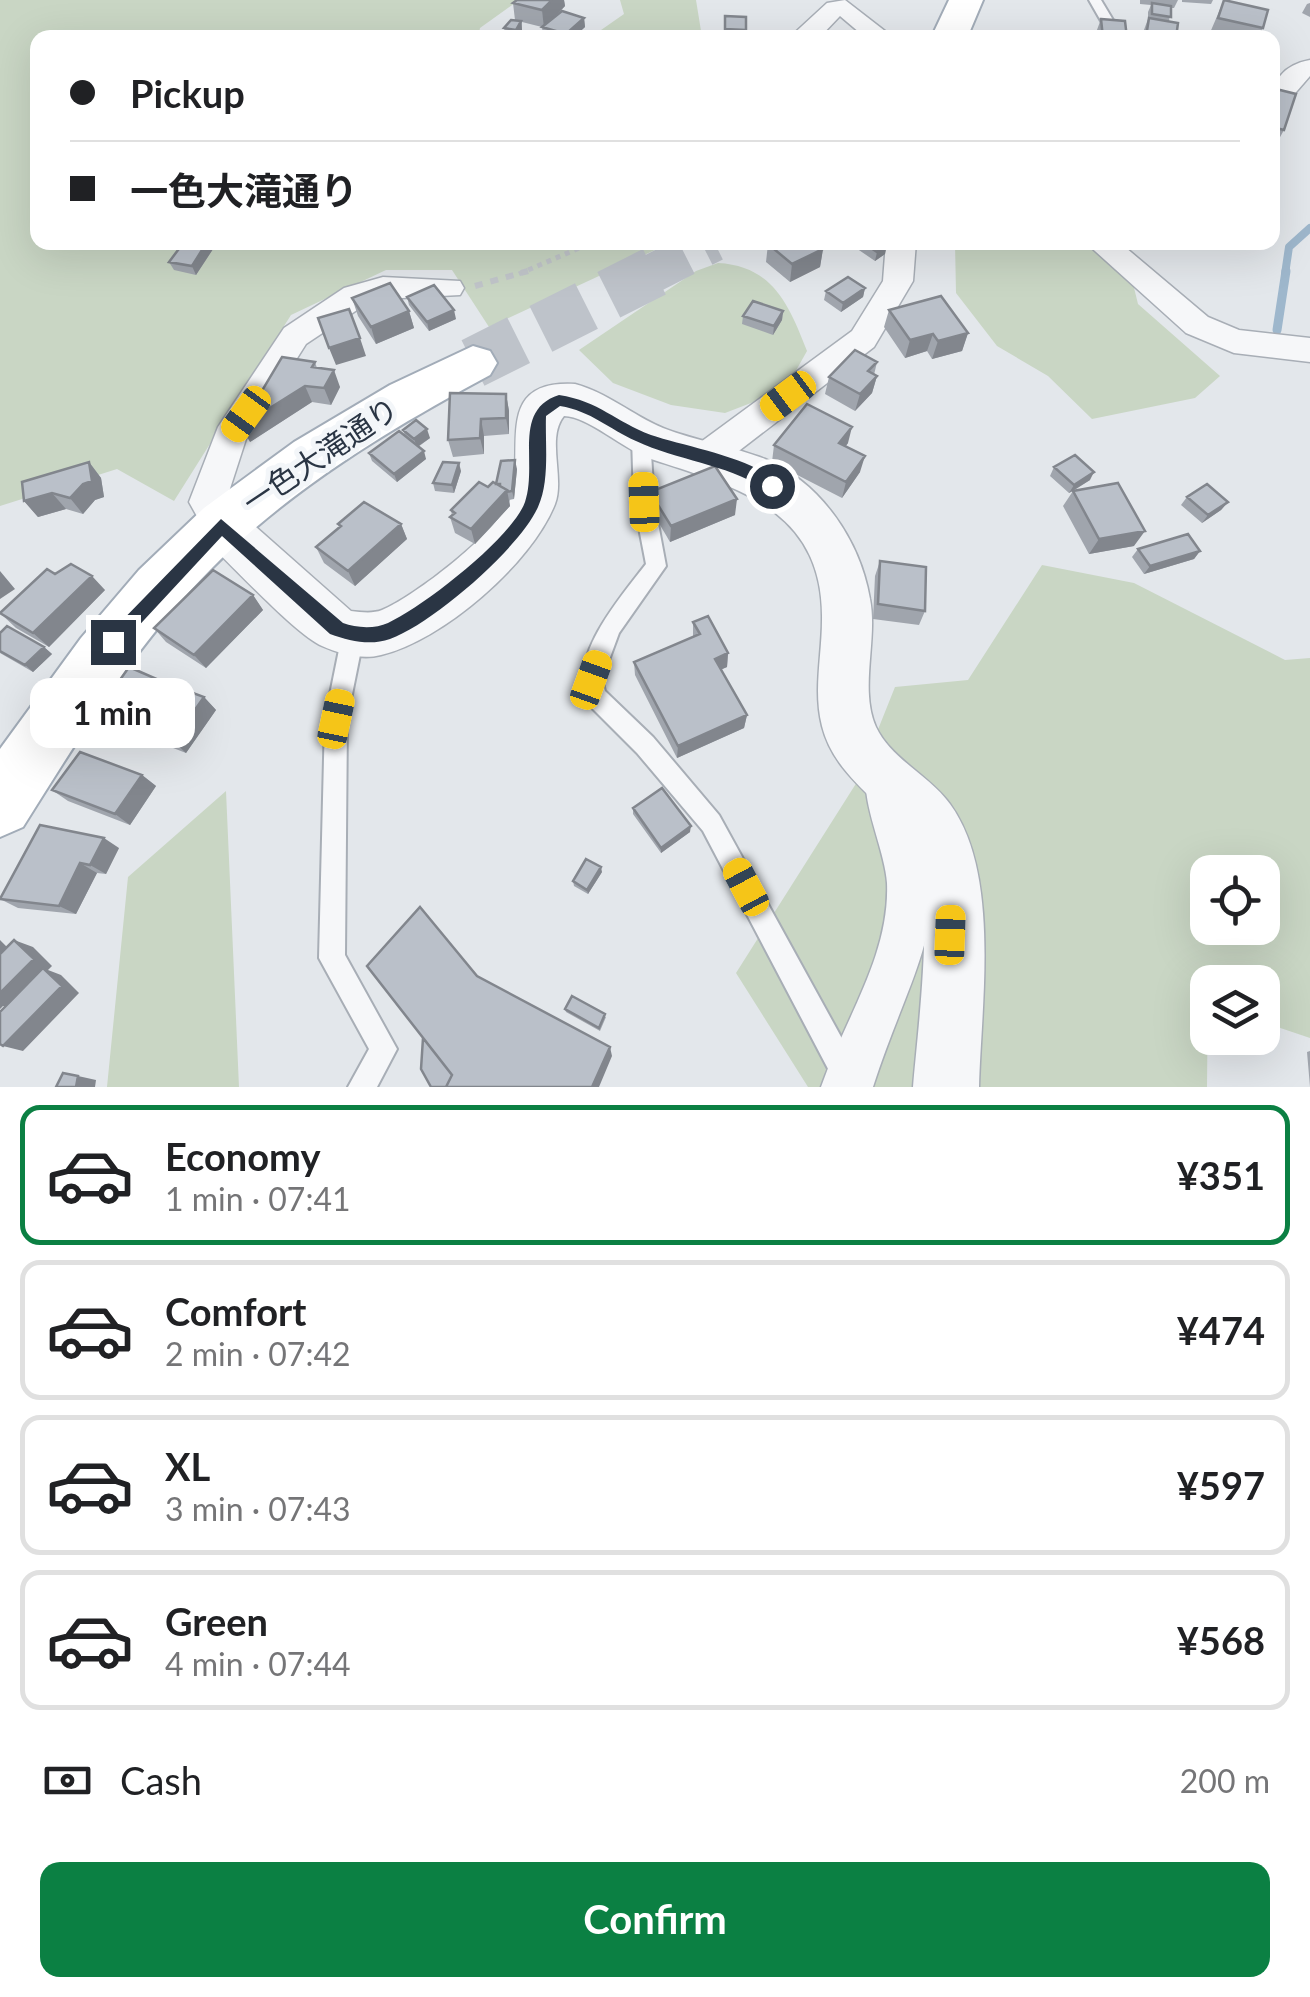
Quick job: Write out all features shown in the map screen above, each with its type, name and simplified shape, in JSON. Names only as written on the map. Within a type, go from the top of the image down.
[{"type":"main road","points":[[953,30],[966,0]]},
{"type":"main road","name":"一色大滝通り","points":[[0,805],[113,642],[221,525],[338,438],[474,363]]},
{"type":"street","points":[[819,30],[837,3],[872,30]]},
{"type":"street","points":[[1280,94],[1299,70],[1310,68]]},
{"type":"street","points":[[706,457],[863,339],[898,281],[901,250]]},
{"type":"street","points":[[1109,250],[1197,324],[1234,341],[1310,350]]},
{"type":"street","points":[[449,288],[383,288],[355,296],[295,336],[230,436],[207,502],[221,525],[336,629],[353,635],[386,632],[426,610],[516,530],[532,504],[539,415],[546,405],[575,400],[641,437],[754,474],[791,498],[819,529],[837,562],[846,603],[848,718],[856,742],[932,826],[947,854],[951,897],[946,1087]]},
{"type":"street","points":[[848,1084],[899,960],[910,900],[904,844],[882,773]]},
{"type":"lane","points":[[1095,0],[1110,26]]},
{"type":"lane","points":[[641,437],[644,502],[656,566],[610,628],[591,680],[595,696],[645,745],[711,823],[848,1084]]},
{"type":"lane","points":[[353,635],[336,719],[332,958],[384,1049],[362,1087]]},
{"type":"path","points":[[449,288],[477,286],[540,268],[576,250]]},
{"type":"green space","points":[[0,0],[519,0],[480,30],[30,30],[30,250],[655,250],[489,327],[452,270],[386,270],[291,315],[174,501],[117,469],[0,506]]},
{"type":"green space","points":[[620,0],[696,0],[701,30],[601,30],[624,14]]},
{"type":"green space","points":[[955,250],[1125,250],[1138,304],[1220,376],[1195,398],[1092,419],[1048,376],[997,346],[956,293]]},
{"type":"green space","points":[[718,263],[737,266],[766,280],[793,318],[807,351],[785,390],[725,413],[671,405],[613,383],[579,350],[696,271]]},
{"type":"green space","points":[[1042,565],[1134,583],[1285,660],[1310,658],[1310,1038],[1280,1028],[1280,965],[1190,965],[1190,1055],[1207,1055],[1207,1087],[808,1087],[736,973],[857,782],[895,687],[968,680]]},
{"type":"green space","points":[[226,791],[239,1087],[107,1087],[128,877]]},
{"type":"building","points":[[552,0],[542,10],[513,3]]},
{"type":"building","points":[[1224,0],[1268,10],[1263,28],[1218,18]]},
{"type":"building","points":[[1152,3],[1171,6],[1171,17],[1152,14]]},
{"type":"building","points":[[562,11],[584,18],[570,30],[542,27]]},
{"type":"building","points":[[725,16],[746,17],[746,30],[725,29]]},
{"type":"building","points":[[1149,18],[1178,23],[1177,30],[1147,30]]},
{"type":"building","points":[[1101,19],[1125,21],[1126,30],[1102,30]]},
{"type":"building","points":[[511,20],[521,21],[516,30],[504,28]]},
{"type":"building","points":[[1280,90],[1296,94],[1284,130],[1280,129]]},
{"type":"building","points":[[178,250],[202,250],[192,266],[169,262]]},
{"type":"building","points":[[775,250],[821,250],[792,264]]},
{"type":"building","points":[[848,277],[865,288],[843,303],[826,291]]},
{"type":"building","points":[[390,283],[409,311],[371,327],[352,298]]},
{"type":"building","points":[[434,285],[454,310],[427,322],[407,297]]},
{"type":"building","points":[[941,296],[968,333],[938,341],[933,334],[910,340],[889,310]]},
{"type":"building","points":[[753,301],[783,311],[774,326],[743,316]]},
{"type":"building","points":[[349,309],[360,338],[329,348],[318,318]]},
{"type":"building","points":[[855,350],[877,362],[868,371],[877,376],[860,394],[829,377]]},
{"type":"building","points":[[282,357],[315,362],[312,367],[334,370],[324,388],[305,386],[241,426]]},
{"type":"building","points":[[450,393],[506,394],[506,418],[481,419],[480,438],[448,440]]},
{"type":"building","points":[[807,404],[852,427],[839,443],[865,456],[846,482],[774,445]]},
{"type":"building","points":[[416,420],[427,429],[414,439],[403,430]]},
{"type":"building","points":[[399,431],[424,451],[394,474],[369,453]]},
{"type":"building","points":[[1075,455],[1094,472],[1074,485],[1054,467]]},
{"type":"building","points":[[515,460],[512,491],[506,492],[496,484],[501,461]]},
{"type":"building","points":[[89,462],[92,481],[83,484],[70,498],[52,493],[24,501],[22,482]]},
{"type":"building","points":[[443,462],[459,463],[452,485],[433,483]]},
{"type":"building","points":[[715,466],[737,499],[671,526],[650,492]]},
{"type":"building","points":[[479,482],[488,487],[493,482],[507,490],[471,529],[450,517],[455,513],[451,510]]},
{"type":"building","points":[[1118,483],[1145,531],[1099,539],[1073,491]]},
{"type":"building","points":[[1207,484],[1228,502],[1208,515],[1187,497]]},
{"type":"building","points":[[364,502],[401,524],[348,571],[316,547]]},
{"type":"building","points":[[1188,534],[1200,551],[1150,566],[1138,549]]},
{"type":"building","points":[[880,561],[926,567],[925,611],[878,604]]},
{"type":"building","points":[[71,564],[92,576],[33,633],[0,613],[47,569],[55,574]]},
{"type":"building","points":[[213,570],[253,595],[194,655],[154,628]]},
{"type":"building","points":[[708,616],[728,653],[715,659],[747,715],[678,746],[634,662],[700,634],[693,622]]},
{"type":"building","points":[[7,626],[44,647],[25,665],[0,651],[0,633]]},
{"type":"building","points":[[129,667],[159,680],[149,694],[158,697],[169,684],[204,697],[173,741],[137,727],[142,719],[133,716],[122,730],[108,719],[108,697]]},
{"type":"building","points":[[80,752],[142,775],[115,814],[52,790]]},
{"type":"building","points":[[662,788],[691,826],[661,848],[633,808]]},
{"type":"building","points":[[40,825],[104,838],[90,865],[80,863],[59,906],[0,899]]},
{"type":"building","points":[[586,859],[601,867],[587,890],[573,881]]},
{"type":"building","points":[[420,907],[477,976],[610,1047],[592,1087],[446,1087],[452,1075],[367,966]]},
{"type":"building","points":[[14,940],[34,959],[0,993],[0,954]]},
{"type":"building","points":[[43,968],[62,986],[3,1046],[0,1012]]},
{"type":"building","points":[[572,996],[605,1014],[599,1028],[565,1009]]},
{"type":"building","points":[[423,1038],[452,1075],[446,1087],[431,1087],[421,1069]]},
{"type":"building","points":[[63,1073],[78,1076],[76,1087],[56,1087]]},
{"type":"waterway","points":[[1285,274],[1289,247],[1310,228]]},
{"type":"waterway","points":[[1277,330],[1286,271]]},
{"type":"tunnel","points":[[651,274],[698,250]]},
{"type":"tunnel","points":[[473,363],[656,271]]},
{"type":"route","points":[[113,642],[221,525],[336,629],[353,635],[386,632],[426,610],[516,530],[532,504],[537,481],[539,415],[546,405],[559,400],[588,405],[641,437],[754,474],[772,486]]}]
